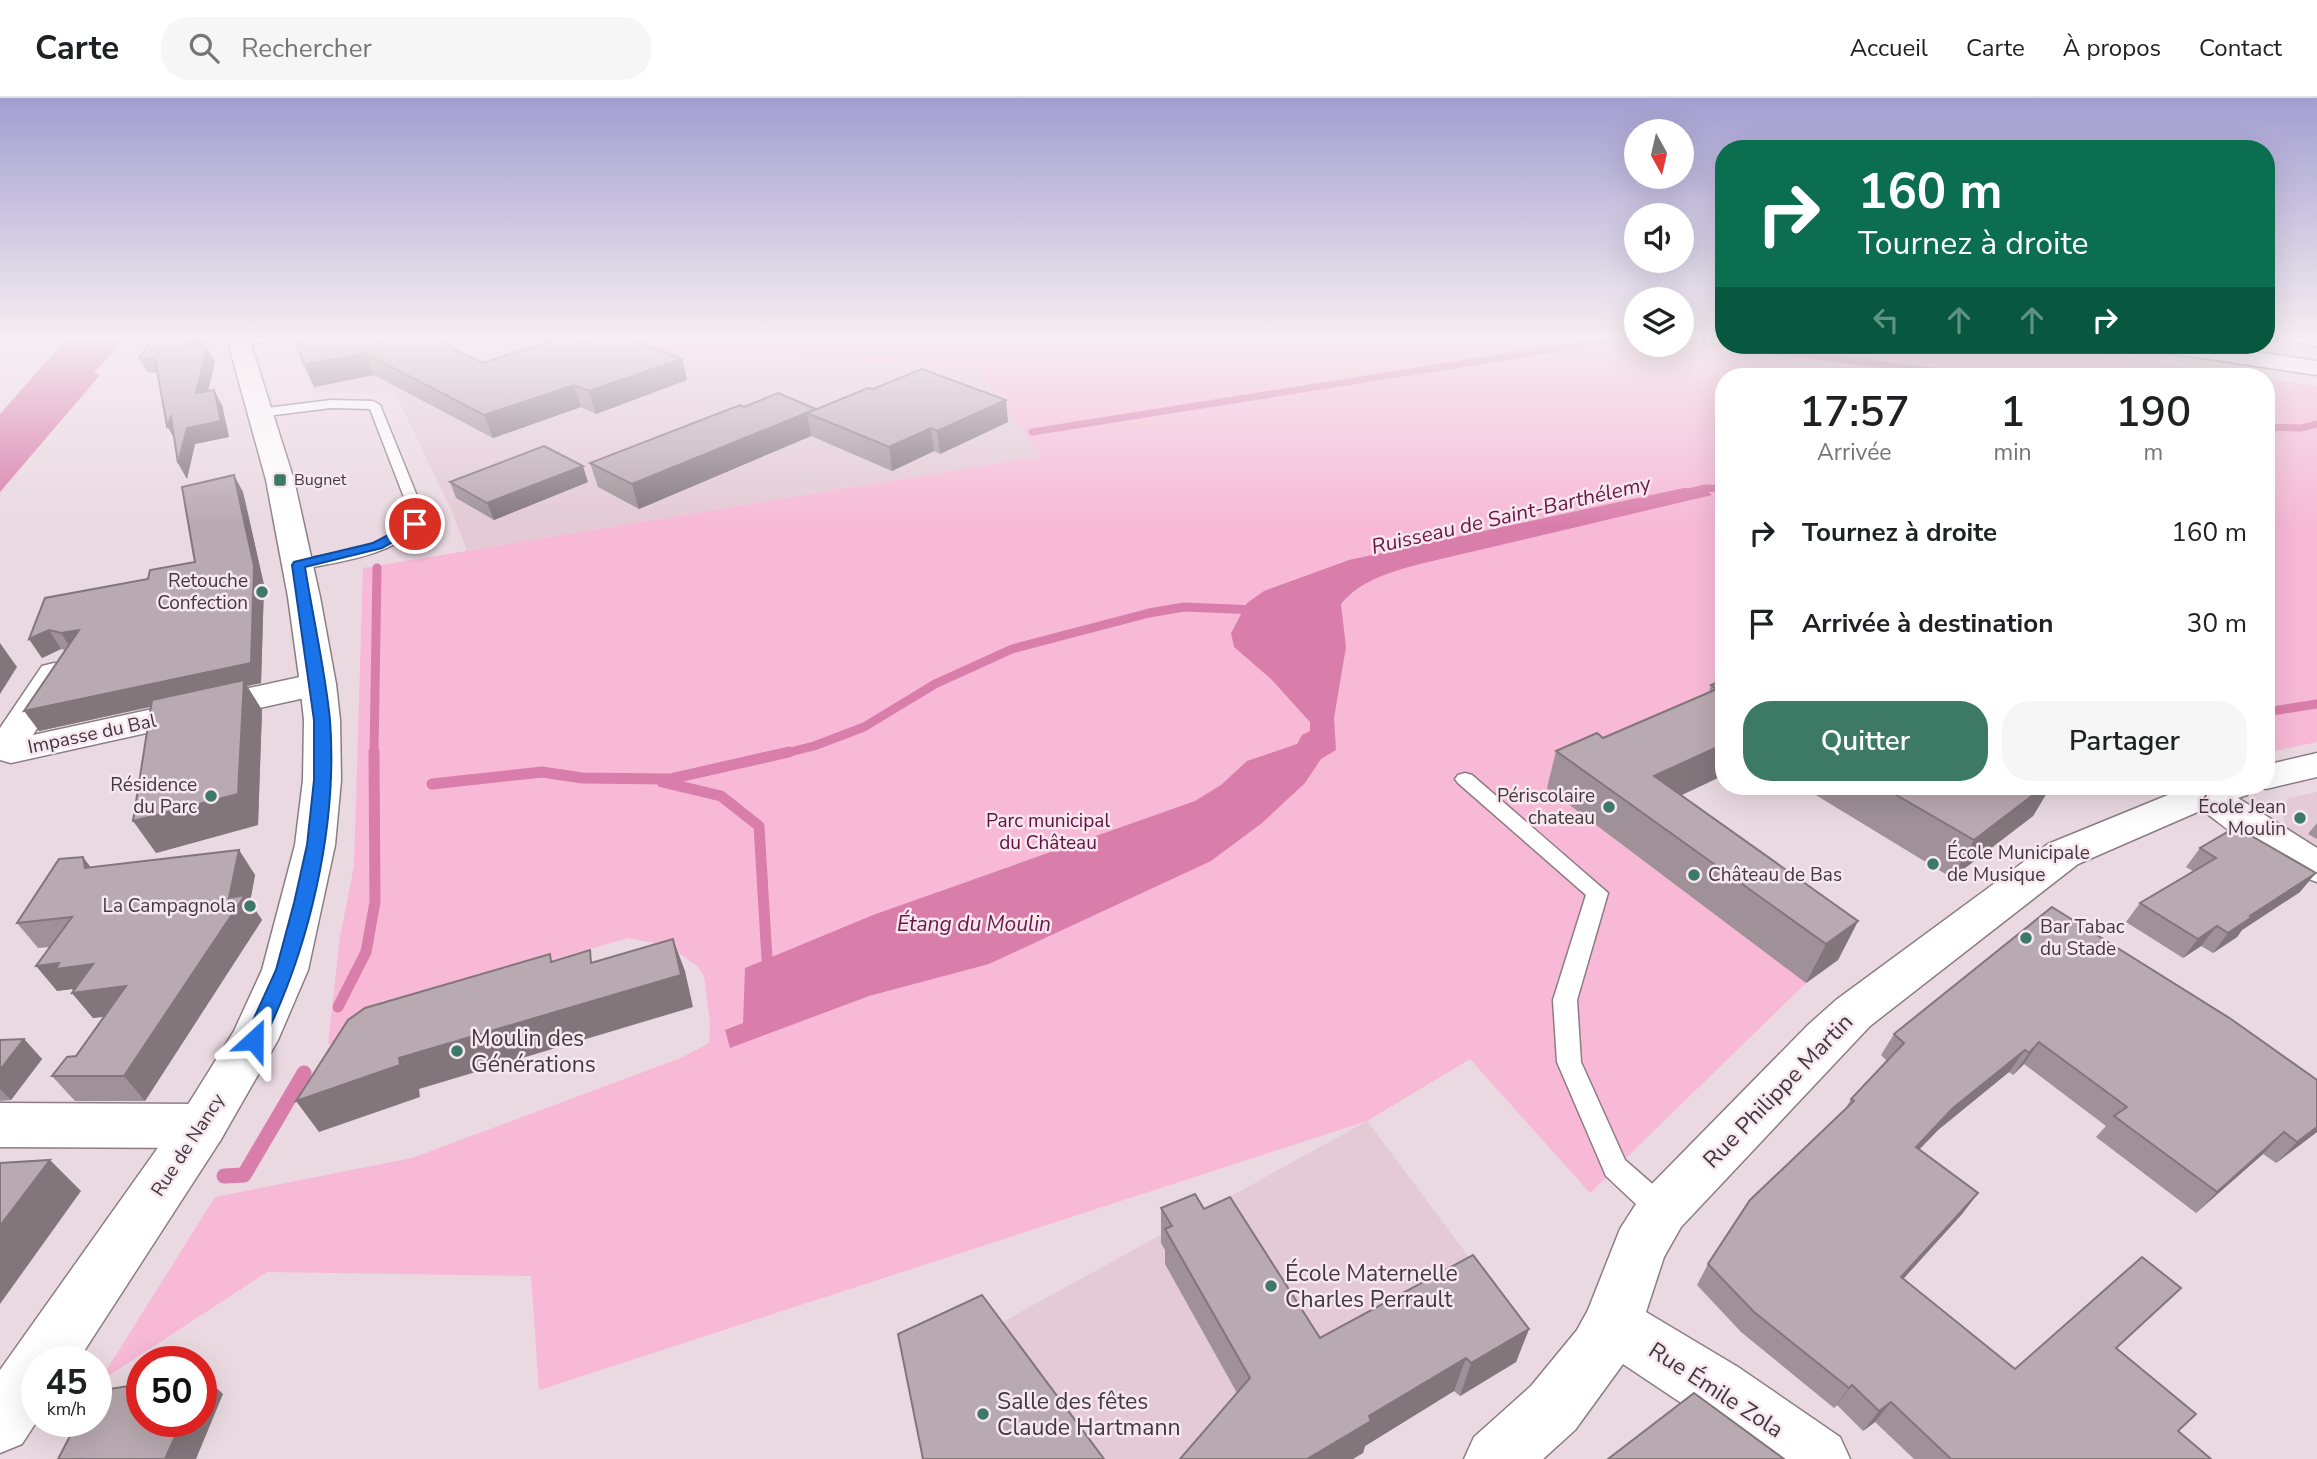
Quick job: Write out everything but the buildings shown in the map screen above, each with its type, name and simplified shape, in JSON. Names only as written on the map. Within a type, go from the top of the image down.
[{"type":"main road","name":"Rue de Nancy","points":[[53,1346],[202,1126],[254,1040],[285,970],[303,903],[315,845],[321,780],[322,720],[298,565],[279,480],[255,399]]},
{"type":"main road","name":"Impasse du Bal","points":[[62,662],[7,746],[12,751],[318,684]]},
{"type":"main road","points":[[2275,775],[2317,765]]},
{"type":"main road","name":"Rue Philippe Martin","points":[[1496,1459],[1553,1408],[1598,1351],[1612,1325],[1640,1247],[1662,1210],[1797,1067],[1853,1013],[2063,854],[2205,795]]},
{"type":"main road","points":[[2225,795],[2268,838],[2317,867]]},
{"type":"main road","points":[[0,1125],[202,1126]]},
{"type":"main road","name":"Rue Émile Zola","points":[[1612,1325],[1686,1367],[1818,1459]]},
{"type":"main road","points":[[0,1422],[21,1392]]},
{"type":"lane","points":[[259,413],[331,404],[373,405],[419,517],[404,533],[378,545],[298,565]]},
{"type":"lane","points":[[1465,779],[1597,893],[1565,1000],[1569,1062],[1615,1168],[1662,1210]]},
{"type":"shaded area","points":[[398,399],[999,399],[1041,456],[467,551],[453,514]]},
{"type":"shaded area","name":"École Jean Moulin","points":[[2317,792],[2317,852],[2292,837],[2282,813],[2288,798]]},
{"type":"shaded area","name":"École Maternelle Charles Perrault","points":[[1367,1121],[1486,1280],[1465,1293],[1516,1362],[1460,1396],[1454,1391],[1362,1448],[1363,1453],[1353,1459],[1083,1459],[988,1330]]},
{"type":"green space","name":"Parc municipal du Château","points":[[999,399],[1715,399],[1715,714],[1592,775],[1806,983],[1590,1193],[1470,1059],[1367,1121],[539,1390],[531,1276],[267,1272],[154,1346],[126,1346],[126,1364],[112,1373],[112,1361],[215,1197],[412,1158],[681,1058],[709,1043],[710,1022],[704,976],[697,966],[669,946],[628,938],[409,1001],[384,1012],[384,999],[348,1045],[328,1044],[340,937],[354,866],[363,568],[1041,456]]},
{"type":"green space","points":[[2275,399],[2317,399],[2317,742],[2275,751]]},
{"type":"water","points":[[14,399],[80,399],[0,492],[0,414]]},
{"type":"water","name":"Étang du Moulin","points":[[1684,488],[1705,488],[1712,495],[1401,569],[1368,582],[1349,595],[1341,604],[1346,647],[1334,718],[1336,750],[1321,759],[1305,783],[1262,823],[1211,861],[989,964],[869,996],[730,1048],[725,1030],[743,1023],[745,968],[873,915],[1195,801],[1221,785],[1247,761],[1297,744],[1302,735],[1310,731],[1310,722],[1271,679],[1234,647],[1231,633],[1247,603],[1264,591],[1349,560]]},
{"type":"waterway","name":"Ruisseau de Saint-Barthélemy","points":[[1032,432],[1243,399]]},
{"type":"waterway","name":"Ruisseau de Saint-Barthélemy","points":[[2275,427],[2301,428],[2317,424]]},
{"type":"waterway","name":"Ruisseau de Saint-Barthélemy","points":[[1693,491],[1715,489]]},
{"type":"waterway","points":[[374,753],[377,568]]},
{"type":"waterway","name":"Ruisseau de Saint-Barthélemy","points":[[782,754],[814,746],[864,727],[935,684],[1012,649],[1149,613],[1184,607],[1256,610]]},
{"type":"waterway","name":"Ruisseau de Saint-Barthélemy","points":[[2275,711],[2317,704]]},
{"type":"waterway","name":"Ruisseau de Saint-Barthélemy","points":[[432,784],[542,772],[582,778],[670,779],[789,752]]},
{"type":"waterway","points":[[338,1007],[366,952],[375,902],[374,753]]},
{"type":"waterway","points":[[662,782],[721,796],[759,826],[767,959]]},
{"type":"waterway","points":[[224,1176],[244,1175],[304,1073]]},
{"type":"place","name":"Bugnet","points":[[280,480]]},
{"type":"place","name":"Retouche Confection","points":[[262,592]]},
{"type":"place","name":"Résidence du Parc","points":[[211,796]]},
{"type":"place","name":"Périscolaire chateau","points":[[1609,807]]},
{"type":"place","name":"École Jean Moulin","points":[[2300,818]]},
{"type":"place","name":"École Municipale de Musique","points":[[1933,864]]},
{"type":"place","name":"Château de Bas","points":[[1694,875]]},
{"type":"place","name":"La Campagnola","points":[[250,906]]},
{"type":"place","name":"Bar Tabac du Stade","points":[[2026,938]]},
{"type":"place","name":"Moulin des Générations","points":[[457,1051]]},
{"type":"place","name":"École Maternelle Charles Perrault","points":[[1271,1286]]},
{"type":"place","name":"Salle des fêtes Claude Hartmann","points":[[983,1414]]},
{"type":"route","points":[[254,1040],[285,970],[315,845],[321,780],[322,720],[298,565],[378,545],[392,540],[415,524]]}]
